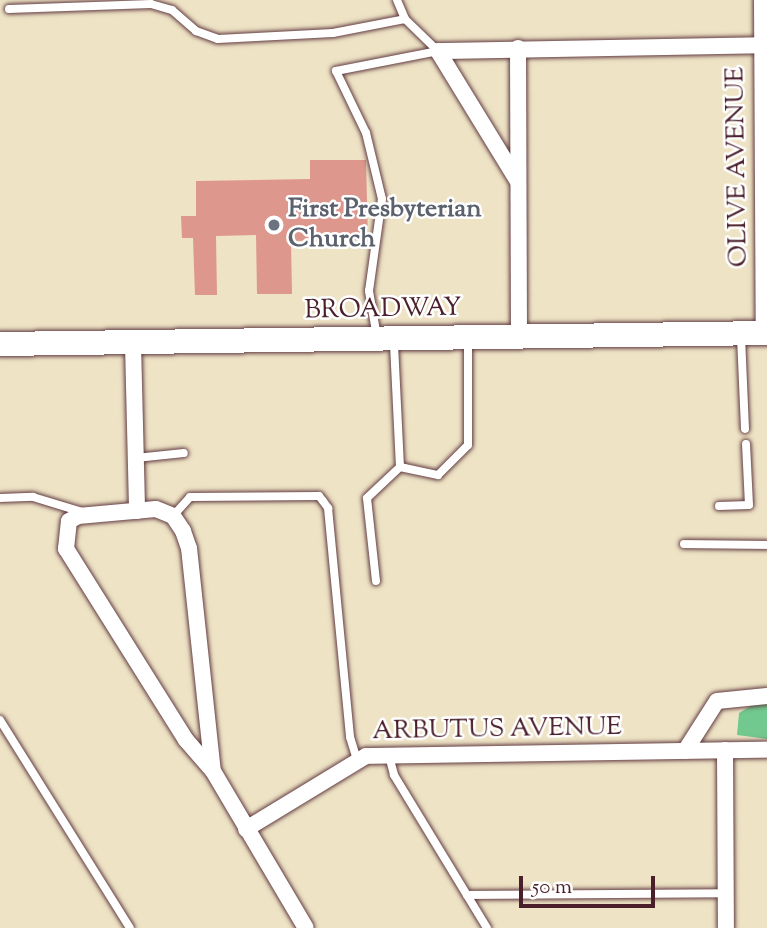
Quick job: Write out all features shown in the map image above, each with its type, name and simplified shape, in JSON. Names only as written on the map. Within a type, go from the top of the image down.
[{"type":"main road","name":"BROADWAY","points":[[0,344],[757,334]]},
{"type":"street","name":"OLIVE AVENUE","points":[[757,334],[764,45],[762,0]]},
{"type":"street","points":[[517,180],[438,51],[764,45]]},
{"type":"street","points":[[518,48],[519,337]]},
{"type":"street","points":[[133,344],[137,511]]},
{"type":"street","points":[[212,771],[189,548],[173,516],[156,509],[88,514],[69,521],[66,549],[186,740],[212,771],[306,928]]},
{"type":"street","points":[[685,751],[717,701],[767,696]]},
{"type":"street","points":[[725,750],[726,928]]},
{"type":"street","name":"ARBUTUS AVENUE","points":[[246,829],[358,760],[388,753],[767,750]]},
{"type":"lane","points":[[397,0],[405,19],[438,51]]},
{"type":"lane","points":[[9,9],[152,4],[172,10],[196,31],[218,39],[333,33],[405,19]]},
{"type":"lane","points":[[400,467],[386,340],[369,291],[382,200],[366,133],[337,71],[438,51]]},
{"type":"lane","points":[[745,429],[757,334]]},
{"type":"lane","points":[[400,467],[438,475],[468,445],[468,338]]},
{"type":"lane","points":[[719,506],[749,505],[746,444]]},
{"type":"lane","points":[[135,458],[184,453]]},
{"type":"lane","points":[[376,581],[367,498],[400,467]]},
{"type":"lane","points":[[173,516],[190,497],[319,496],[323,501],[328,508],[350,737],[358,760]]},
{"type":"lane","points":[[0,498],[33,497],[88,514]]},
{"type":"lane","points":[[684,544],[767,545]]},
{"type":"lane","points":[[0,720],[130,928]]},
{"type":"lane","points":[[388,753],[394,775],[487,928]]},
{"type":"lane","points":[[467,895],[725,893]]},
{"type":"green space","points":[[754,704],[767,704],[767,739],[737,735],[739,713]]},
{"type":"building","name":"First Presbyterian Church","points":[[310,160],[366,160],[368,240],[291,241],[292,294],[257,294],[256,235],[216,236],[217,295],[195,295],[193,238],[182,238],[181,216],[196,216],[196,181],[310,179]]},
{"type":"place","name":"First Presbyterian Church","points":[[274,225]]}]
